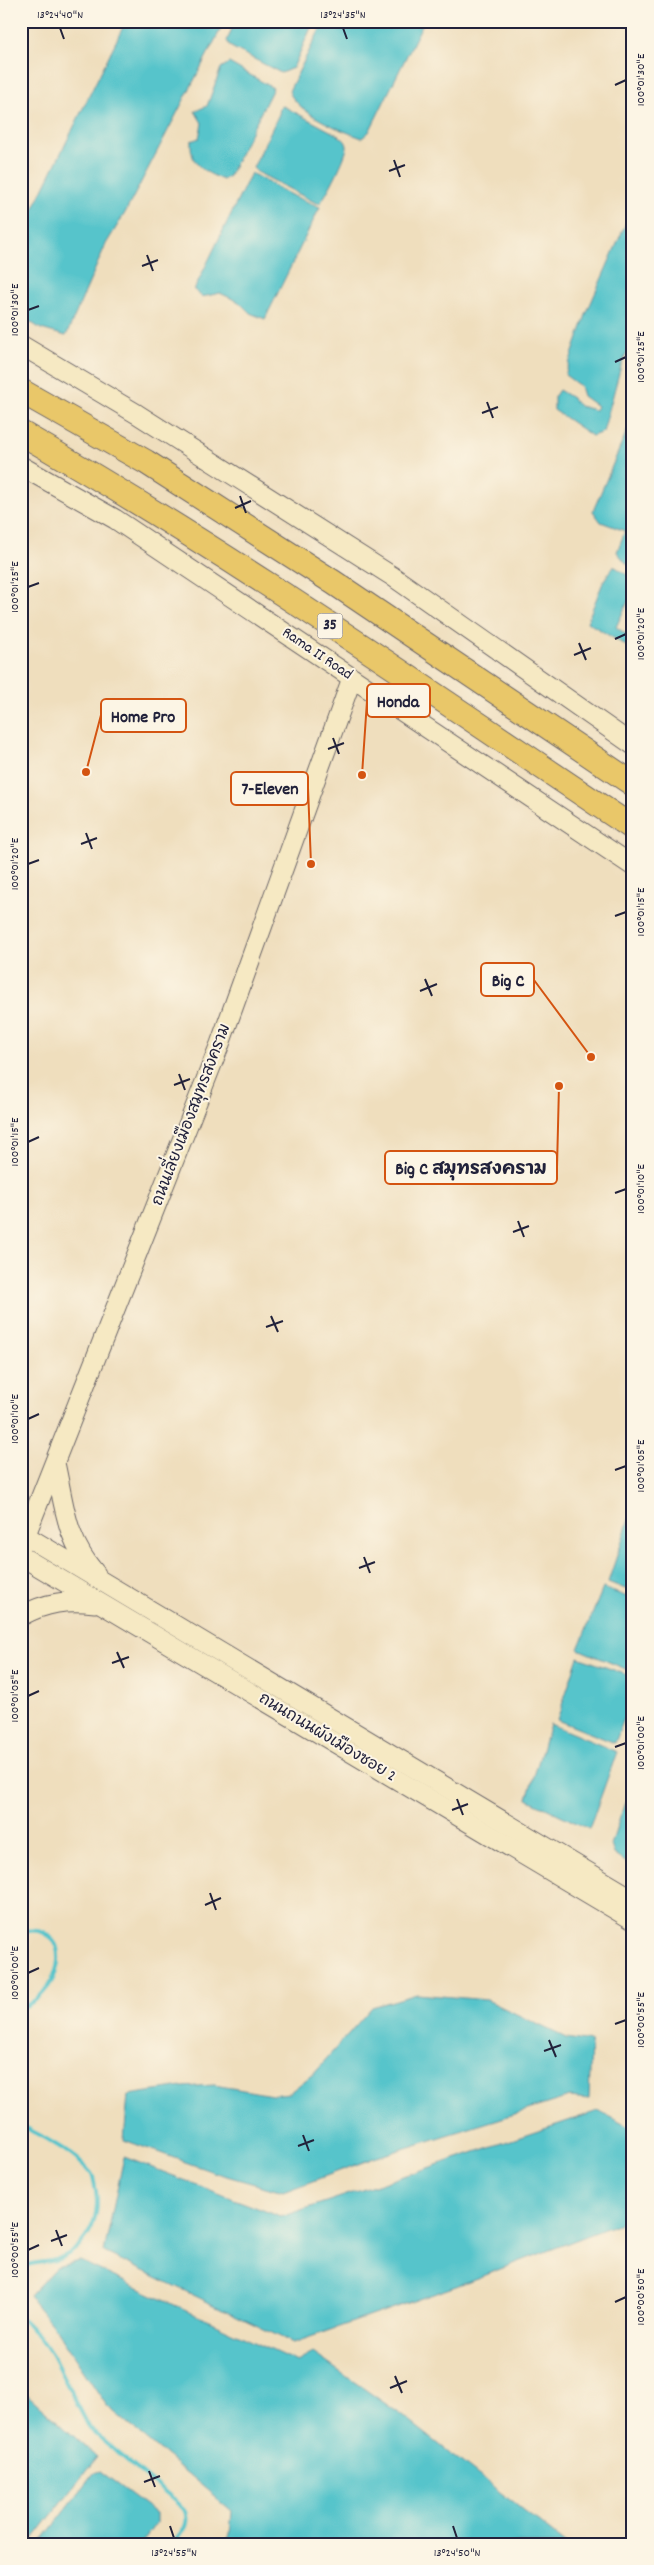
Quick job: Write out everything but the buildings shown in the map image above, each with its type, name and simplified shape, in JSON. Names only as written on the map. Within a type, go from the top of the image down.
[{"type":"highway","name":"35","points":[[21,392],[146,462],[276,546],[633,784]]},
{"type":"highway","name":"Rama II Road","points":[[21,434],[143,504],[357,643],[633,828]]},
{"type":"main road","points":[[21,345],[137,414],[392,576],[633,744]]},
{"type":"main road","name":"Rama II Road","points":[[21,466],[115,519],[633,866]]},
{"type":"main road","name":"ถนนเลี่ยงเมืองสมุทรสงคราม","points":[[23,1542],[220,1044],[352,678]]},
{"type":"main road","points":[[55,1463],[68,1527],[74,1544],[106,1584]]},
{"type":"main road","name":"ถนนถนนผังเมืองซอย 2","points":[[23,1542],[106,1584],[141,1616],[633,1920]]},
{"type":"main road","name":"ถนนถนนผังเมืองซอย 2","points":[[21,1556],[101,1603],[141,1616],[633,1899]]},
{"type":"main road","points":[[21,1616],[67,1600],[101,1603]]},
{"type":"water","points":[[126,21],[225,21],[125,213],[106,244],[66,336],[41,329],[21,316],[21,234]]},
{"type":"water","points":[[235,21],[314,21],[293,68],[281,73],[231,47],[227,41]]},
{"type":"water","points":[[324,21],[424,21],[369,132],[362,138],[320,120],[301,106],[289,91]]},
{"type":"water","points":[[229,63],[273,88],[229,176],[223,180],[204,170],[195,162],[191,141],[199,138],[202,123],[195,111],[207,106],[221,68]]},
{"type":"water","points":[[283,106],[336,134],[343,139],[347,146],[340,166],[320,203],[316,203],[257,172],[253,168],[279,114],[280,108]]},
{"type":"water","points":[[251,173],[291,195],[320,207],[265,319],[250,313],[239,302],[220,293],[202,297],[194,290]]},
{"type":"water","points":[[633,207],[633,339],[621,366],[603,432],[592,436],[554,410],[554,397],[559,390],[572,398],[579,406],[595,410],[597,406],[583,396],[580,386],[565,375],[587,312]]},
{"type":"water","points":[[633,417],[633,566],[626,563],[617,552],[625,531],[601,522],[593,511]]},
{"type":"water","points":[[614,566],[633,579],[633,591],[616,627],[629,636],[633,628],[633,650],[587,622],[604,580]]},
{"type":"water","points":[[633,1508],[633,1592],[608,1582]]},
{"type":"water","points":[[603,1588],[633,1599],[633,1672],[578,1649]]},
{"type":"water","points":[[578,1657],[633,1677],[633,1694],[615,1743],[557,1720]]},
{"type":"water","points":[[550,1724],[617,1752],[589,1829],[527,1799]]},
{"type":"water","points":[[633,1778],[633,1867],[614,1854],[611,1845]]},
{"type":"water","points":[[417,1994],[487,2000],[566,2038],[591,2042],[589,2099],[569,2097],[374,2158],[283,2192],[216,2173],[124,2140],[128,2095],[183,2087],[214,2085],[272,2095],[289,2093],[313,2074],[372,2007]]},
{"type":"water","points":[[598,2111],[633,2129],[633,2218],[456,2286],[293,2343],[104,2252],[124,2157],[281,2217]]},
{"type":"water","points":[[80,2261],[297,2362],[313,2353],[403,2416],[566,2544],[224,2544],[230,2534],[232,2511],[107,2406],[55,2328],[29,2296],[56,2267]]},
{"type":"water","points":[[21,2389],[97,2457],[29,2544],[21,2544]]},
{"type":"water","points":[[100,2471],[156,2513],[156,2523],[141,2544],[39,2544],[94,2473]]},
{"type":"waterway","points":[[21,1932],[38,1931],[49,1936],[56,1946],[58,1958],[56,1972],[48,1986],[37,1999],[21,2008]]},
{"type":"waterway","points":[[21,2125],[58,2146],[84,2165],[93,2177],[97,2202],[96,2213],[89,2233],[75,2249],[55,2260],[21,2267]]},
{"type":"waterway","points":[[21,2318],[40,2337],[52,2355],[90,2429],[184,2509],[186,2524],[173,2544]]},
{"type":"place","name":"Home Pro","points":[[86,772]]},
{"type":"place","name":"Honda","points":[[362,775]]},
{"type":"place","name":"7-Eleven","points":[[311,864]]},
{"type":"place","name":"Big C","points":[[591,1057]]},
{"type":"place","name":"Big C สมุทรสงคราม","points":[[559,1086]]}]
